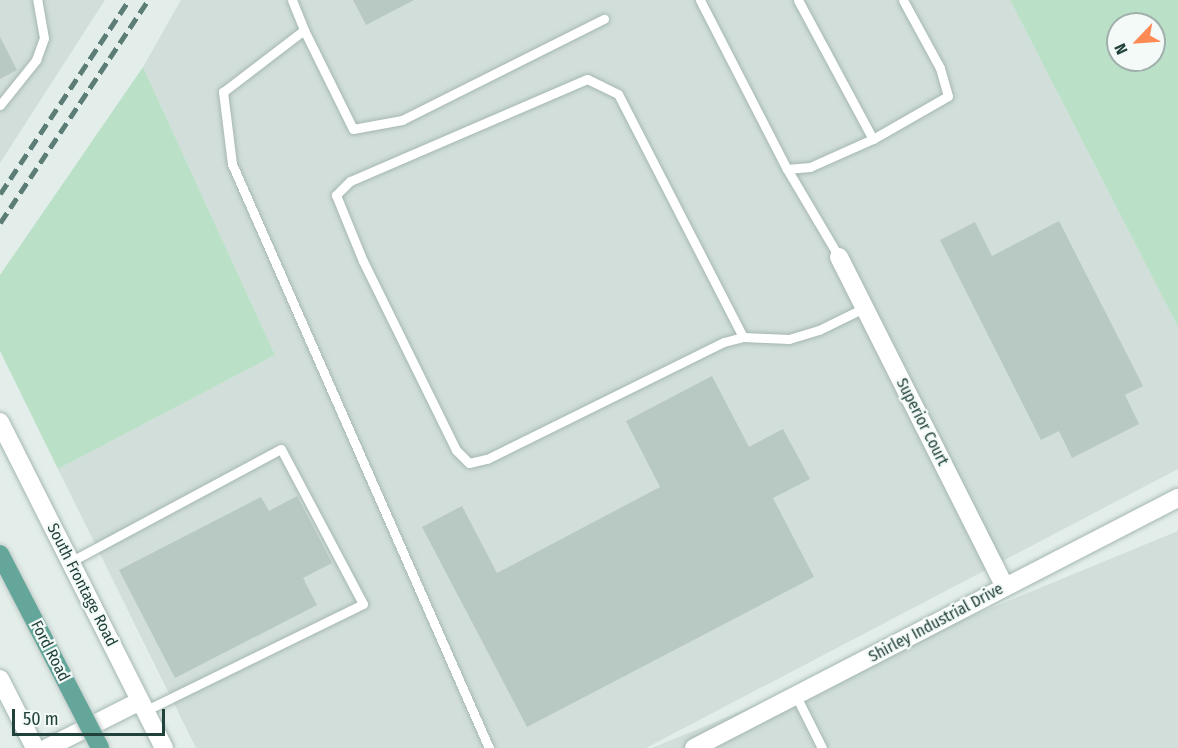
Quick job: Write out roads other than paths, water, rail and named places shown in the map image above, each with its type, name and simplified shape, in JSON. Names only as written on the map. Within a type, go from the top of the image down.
[{"type":"main road","name":"Ford Road","points":[[0,554],[100,748]]},
{"type":"street","name":"Superior Court","points":[[839,257],[1005,587]]},
{"type":"street","name":"South Frontage Road","points":[[1,426],[164,748]]},
{"type":"street","name":"Shirley Industrial Drive","points":[[694,748],[1178,498]]},
{"type":"street","points":[[0,679],[35,748]]},
{"type":"street","points":[[47,748],[143,706]]},
{"type":"lane","points":[[0,105],[36,60],[44,38],[37,0]]},
{"type":"lane","points":[[292,0],[304,30],[354,129],[402,120],[604,19]]},
{"type":"lane","points":[[700,0],[787,169],[839,257]]},
{"type":"lane","points":[[798,0],[873,139]]},
{"type":"lane","points":[[787,169],[810,167],[873,139],[948,96],[940,68],[903,0]]},
{"type":"lane","points":[[304,30],[223,92],[232,164],[489,748]]},
{"type":"lane","points":[[743,337],[618,94],[587,79],[350,181],[336,195],[388,313],[456,450],[469,464],[486,459],[692,357],[743,337],[789,339],[819,330],[864,308]]},
{"type":"lane","points":[[70,561],[281,449],[363,604],[143,706]]},
{"type":"lane","points":[[796,696],[822,748]]},
{"type":"railway","points":[[0,194],[129,0]]},
{"type":"railway","points":[[0,223],[148,0]]}]
